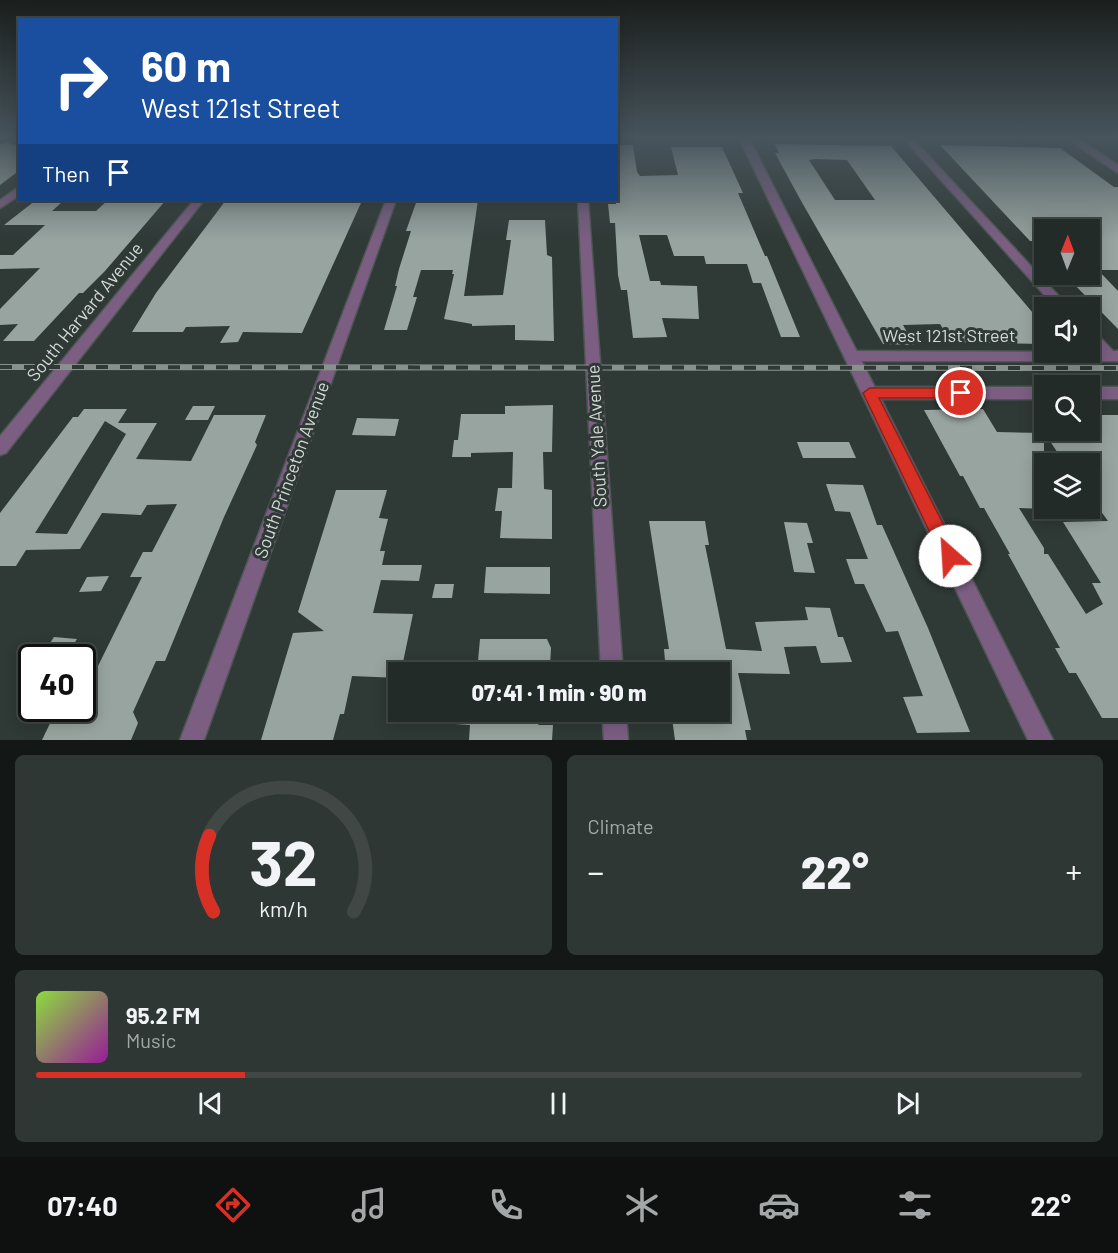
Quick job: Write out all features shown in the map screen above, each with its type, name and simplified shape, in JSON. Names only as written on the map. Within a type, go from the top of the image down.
[{"type":"street","points":[[761,173],[1041,740]]},
{"type":"street","points":[[939,173],[1054,297]]},
{"type":"street","points":[[0,205],[18,191]]},
{"type":"street","name":"South Harvard Avenue","points":[[0,448],[198,201]]},
{"type":"street","name":"South Princeton Avenue","points":[[192,740],[391,201]]},
{"type":"street","name":"South Yale Avenue","points":[[583,201],[611,662]]},
{"type":"street","points":[[1100,344],[1114,356]]},
{"type":"street","name":"West 121st Street","points":[[851,356],[1114,356]]},
{"type":"street","points":[[870,393],[1034,393]]},
{"type":"street","points":[[1100,393],[1118,393]]},
{"type":"street","points":[[615,722],[616,740]]},
{"type":"building","points":[[0,173],[17,173],[0,185]]},
{"type":"building","points":[[618,173],[637,173],[640,176],[678,175],[677,173],[734,173],[743,193],[738,193],[800,337],[781,337],[761,283],[753,283],[747,264],[706,264],[704,256],[674,256],[667,235],[639,235],[650,281],[660,281],[661,285],[697,286],[699,319],[662,318],[667,337],[633,338],[627,290],[621,290],[618,275],[615,223],[610,223],[608,204],[616,204],[618,201]]},
{"type":"building","points":[[786,173],[817,173],[835,200],[875,200],[856,173],[914,173],[1034,314],[1034,344],[951,342],[940,324],[903,325],[914,345],[883,344]]},
{"type":"building","points":[[966,173],[1094,173],[1114,187],[1118,187],[1118,270],[1100,270],[1100,219],[1034,219],[1033,241],[1030,241]]},
{"type":"building","points":[[35,201],[61,203],[52,211],[96,211],[107,201],[165,201],[105,271],[83,293],[79,293],[34,341],[3,341],[18,324],[0,325],[0,309],[40,268],[0,269],[0,255],[13,255],[45,225],[4,225]]},
{"type":"building","points":[[225,201],[299,203],[300,201],[357,201],[356,203],[361,203],[302,333],[243,332],[238,342],[220,343],[230,326],[186,327],[183,332],[132,332],[156,293]]},
{"type":"building","points":[[417,201],[478,201],[464,296],[503,295],[511,240],[506,240],[509,220],[545,220],[547,255],[552,257],[554,341],[515,340],[515,325],[472,326],[472,324],[444,319],[453,270],[421,270],[413,297],[417,297],[407,330],[384,330],[411,231],[406,231]]},
{"type":"building","points":[[1100,272],[1118,291],[1118,329],[1100,311],[1100,297],[1087,297],[1075,285],[1100,285]]},
{"type":"building","points":[[553,405],[552,452],[543,452],[544,489],[552,490],[552,539],[500,538],[502,511],[495,511],[498,488],[512,488],[513,452],[471,453],[471,457],[452,457],[454,440],[458,440],[461,414],[505,414],[505,406]]},
{"type":"building","points":[[193,406],[215,406],[208,420],[185,420]]},
{"type":"building","points":[[84,409],[127,409],[118,423],[157,423],[136,459],[191,461],[214,415],[266,415],[255,442],[257,445],[224,517],[165,661],[156,661],[133,712],[138,723],[131,740],[42,740],[51,722],[96,722],[96,670],[142,577],[130,577],[143,552],[152,552],[177,504],[147,505],[141,515],[102,513],[80,549],[26,550],[16,566],[0,566],[0,513],[73,417],[78,417]],"holes":[[[105,421],[126,434],[67,534],[35,533]]]},
{"type":"building","points":[[983,409],[997,432],[1034,433],[1034,441],[1044,441],[1044,453],[1034,453],[1034,509],[1019,508],[1044,548],[1044,554],[1048,554],[1086,614],[1103,604],[1092,583],[1101,583],[1063,522],[1108,521],[1100,510],[1100,453],[1058,453],[1050,441],[1100,441],[1100,415],[1118,415],[1118,718],[1102,718],[1076,673],[1069,673],[1055,648],[1060,648],[1008,554],[1010,554],[984,508],[980,508],[963,476],[960,476],[924,410]]},
{"type":"building","points":[[357,418],[399,419],[395,436],[352,435]]},
{"type":"building","points":[[797,442],[849,442],[856,458],[803,458]]},
{"type":"building","points":[[826,484],[863,485],[877,525],[882,525],[928,628],[970,732],[917,733],[903,697],[923,696],[898,631],[886,632],[864,584],[855,584],[846,559],[868,559],[850,512],[835,511]]},
{"type":"building","points":[[336,490],[387,490],[379,518],[388,519],[380,551],[385,551],[382,565],[422,565],[419,581],[381,580],[373,613],[413,614],[403,662],[388,662],[388,678],[352,676],[344,714],[340,714],[333,740],[261,740],[293,633],[324,631],[298,612]]},
{"type":"building","points":[[649,521],[705,521],[709,545],[705,545],[726,649],[762,651],[755,622],[808,620],[805,607],[830,608],[838,637],[843,637],[852,662],[821,663],[816,646],[784,647],[790,674],[738,673],[751,730],[745,730],[747,740],[675,740],[673,722],[730,722],[730,662],[665,662],[664,649],[669,649]]},
{"type":"building","points":[[784,522],[807,523],[813,543],[807,543],[815,573],[794,572]]},
{"type":"building","points":[[486,567],[550,567],[550,594],[484,593]]},
{"type":"building","points":[[109,576],[101,591],[79,592],[87,577]]},
{"type":"building","points":[[435,584],[454,584],[452,598],[432,598]]},
{"type":"building","points":[[54,637],[77,639],[74,644],[49,644]]},
{"type":"building","points":[[480,639],[547,639],[551,648],[550,662],[478,662]]},
{"type":"building","points":[[425,722],[540,722],[538,725],[553,725],[552,740],[469,740],[470,725]]},
{"type":"railway","points":[[0,367],[1118,368]]},
{"type":"route","points":[[950,556],[870,393],[961,393]]}]
